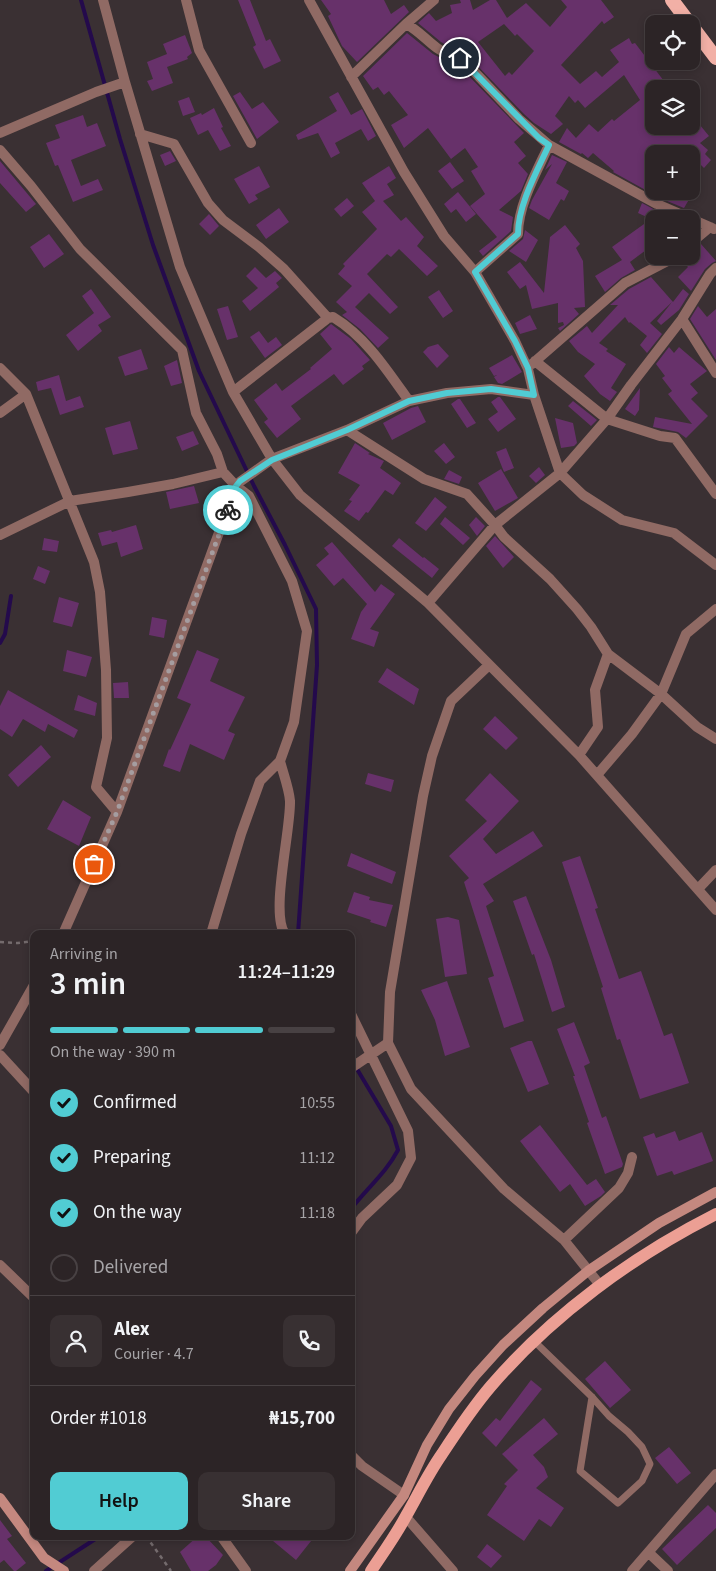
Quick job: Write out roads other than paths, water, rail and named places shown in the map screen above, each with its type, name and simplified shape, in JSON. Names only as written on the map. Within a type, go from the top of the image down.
[{"type":"highway","points":[[672,0],[684,15]]},
{"type":"highway","points":[[700,36],[716,58]]},
{"type":"main road","points":[[350,1571],[404,1495],[427,1445],[449,1409],[503,1345],[543,1308],[588,1271],[659,1223],[716,1192]]},
{"type":"main road","points":[[372,1571],[406,1517],[441,1455],[491,1386],[556,1321],[600,1286],[635,1260],[716,1214]]},
{"type":"main road","points":[[0,1498],[30,1539]]},
{"type":"main road","points":[[31,1540],[44,1558],[64,1571]]},
{"type":"street","points":[[103,0],[120,84],[140,134],[180,267],[233,392],[272,460],[300,495],[428,603],[578,755],[716,910]]},
{"type":"street","points":[[186,0],[199,50],[251,143]]},
{"type":"street","points":[[309,0],[404,172],[444,236],[475,272],[531,365],[607,419],[660,436],[675,438],[716,494]]},
{"type":"street","points":[[351,77],[434,0]]},
{"type":"street","points":[[406,24],[414,28],[437,48],[447,54],[460,58],[539,138],[549,145],[657,204],[713,228]]},
{"type":"street","points":[[0,133],[96,92],[120,84]]},
{"type":"street","points":[[140,134],[174,144],[208,203],[223,220],[284,269],[328,318]]},
{"type":"street","points":[[475,272],[518,234],[518,224],[528,192],[549,145]]},
{"type":"street","points":[[0,150],[80,248],[182,350],[196,413],[217,454],[223,472],[249,496],[292,581],[307,631],[294,722],[280,760],[260,781],[241,834],[212,930]]},
{"type":"street","points":[[700,237],[713,228]]},
{"type":"street","points":[[531,365],[624,284],[660,265]]},
{"type":"street","points":[[428,603],[496,525],[560,473],[607,419],[682,319],[710,274],[716,268]]},
{"type":"street","points":[[233,392],[328,318],[333,317],[343,323],[372,351],[409,401]]},
{"type":"street","points":[[682,319],[716,373]]},
{"type":"street","points":[[531,365],[534,395],[560,473],[583,495],[622,520],[674,533],[716,565]]},
{"type":"street","points":[[0,368],[26,394],[94,562],[100,592],[106,670],[107,738],[96,787],[117,812]]},
{"type":"street","points":[[65,930],[117,812],[238,484],[272,460],[347,430],[409,401],[447,393],[491,389],[534,395]]},
{"type":"street","points":[[0,413],[26,394]]},
{"type":"street","points":[[347,430],[424,479],[467,494],[496,525],[504,537],[550,579],[577,609],[608,654],[661,694],[696,727],[716,739]]},
{"type":"street","points":[[0,535],[70,500],[155,487],[223,472]]},
{"type":"street","points":[[597,775],[632,734],[661,694],[686,634],[716,609]]},
{"type":"street","points":[[578,755],[598,727],[595,690],[608,654]]},
{"type":"street","points":[[489,665],[451,701],[432,756],[423,796],[390,992],[388,1044],[411,1089],[504,1189],[564,1240],[600,1286]]},
{"type":"street","points":[[280,760],[290,801],[282,868],[280,922],[283,930]]},
{"type":"street","points":[[698,889],[716,870]]},
{"type":"street","points":[[0,1044],[30,992]]},
{"type":"street","points":[[355,1022],[408,1131],[410,1158],[397,1185],[362,1218],[355,1228]]},
{"type":"street","points":[[355,1065],[388,1044]]},
{"type":"street","points":[[0,1055],[30,1088]]},
{"type":"street","points":[[564,1240],[619,1188],[628,1173],[632,1158]]},
{"type":"street","points":[[0,1265],[30,1294]]},
{"type":"street","points":[[355,1460],[404,1495]]},
{"type":"street","points":[[632,1571],[716,1474]]},
{"type":"street","points":[[406,1517],[453,1571]]},
{"type":"street","points":[[94,1571],[129,1540]]},
{"type":"street","points":[[224,1540],[246,1571]]},
{"type":"street","points":[[648,1553],[668,1571]]},
{"type":"lane","points":[[534,1342],[592,1397],[642,1447],[650,1464],[642,1481],[618,1503],[580,1471],[592,1397]]},
{"type":"waterway","points":[[81,0],[120,139],[153,245],[199,371],[316,609],[317,665],[298,930]]},
{"type":"waterway","points":[[0,643],[5,634],[11,596]]},
{"type":"waterway","points":[[355,1066],[391,1126],[398,1150],[382,1173],[355,1204]]},
{"type":"waterway","points":[[46,1571],[94,1540]]}]
